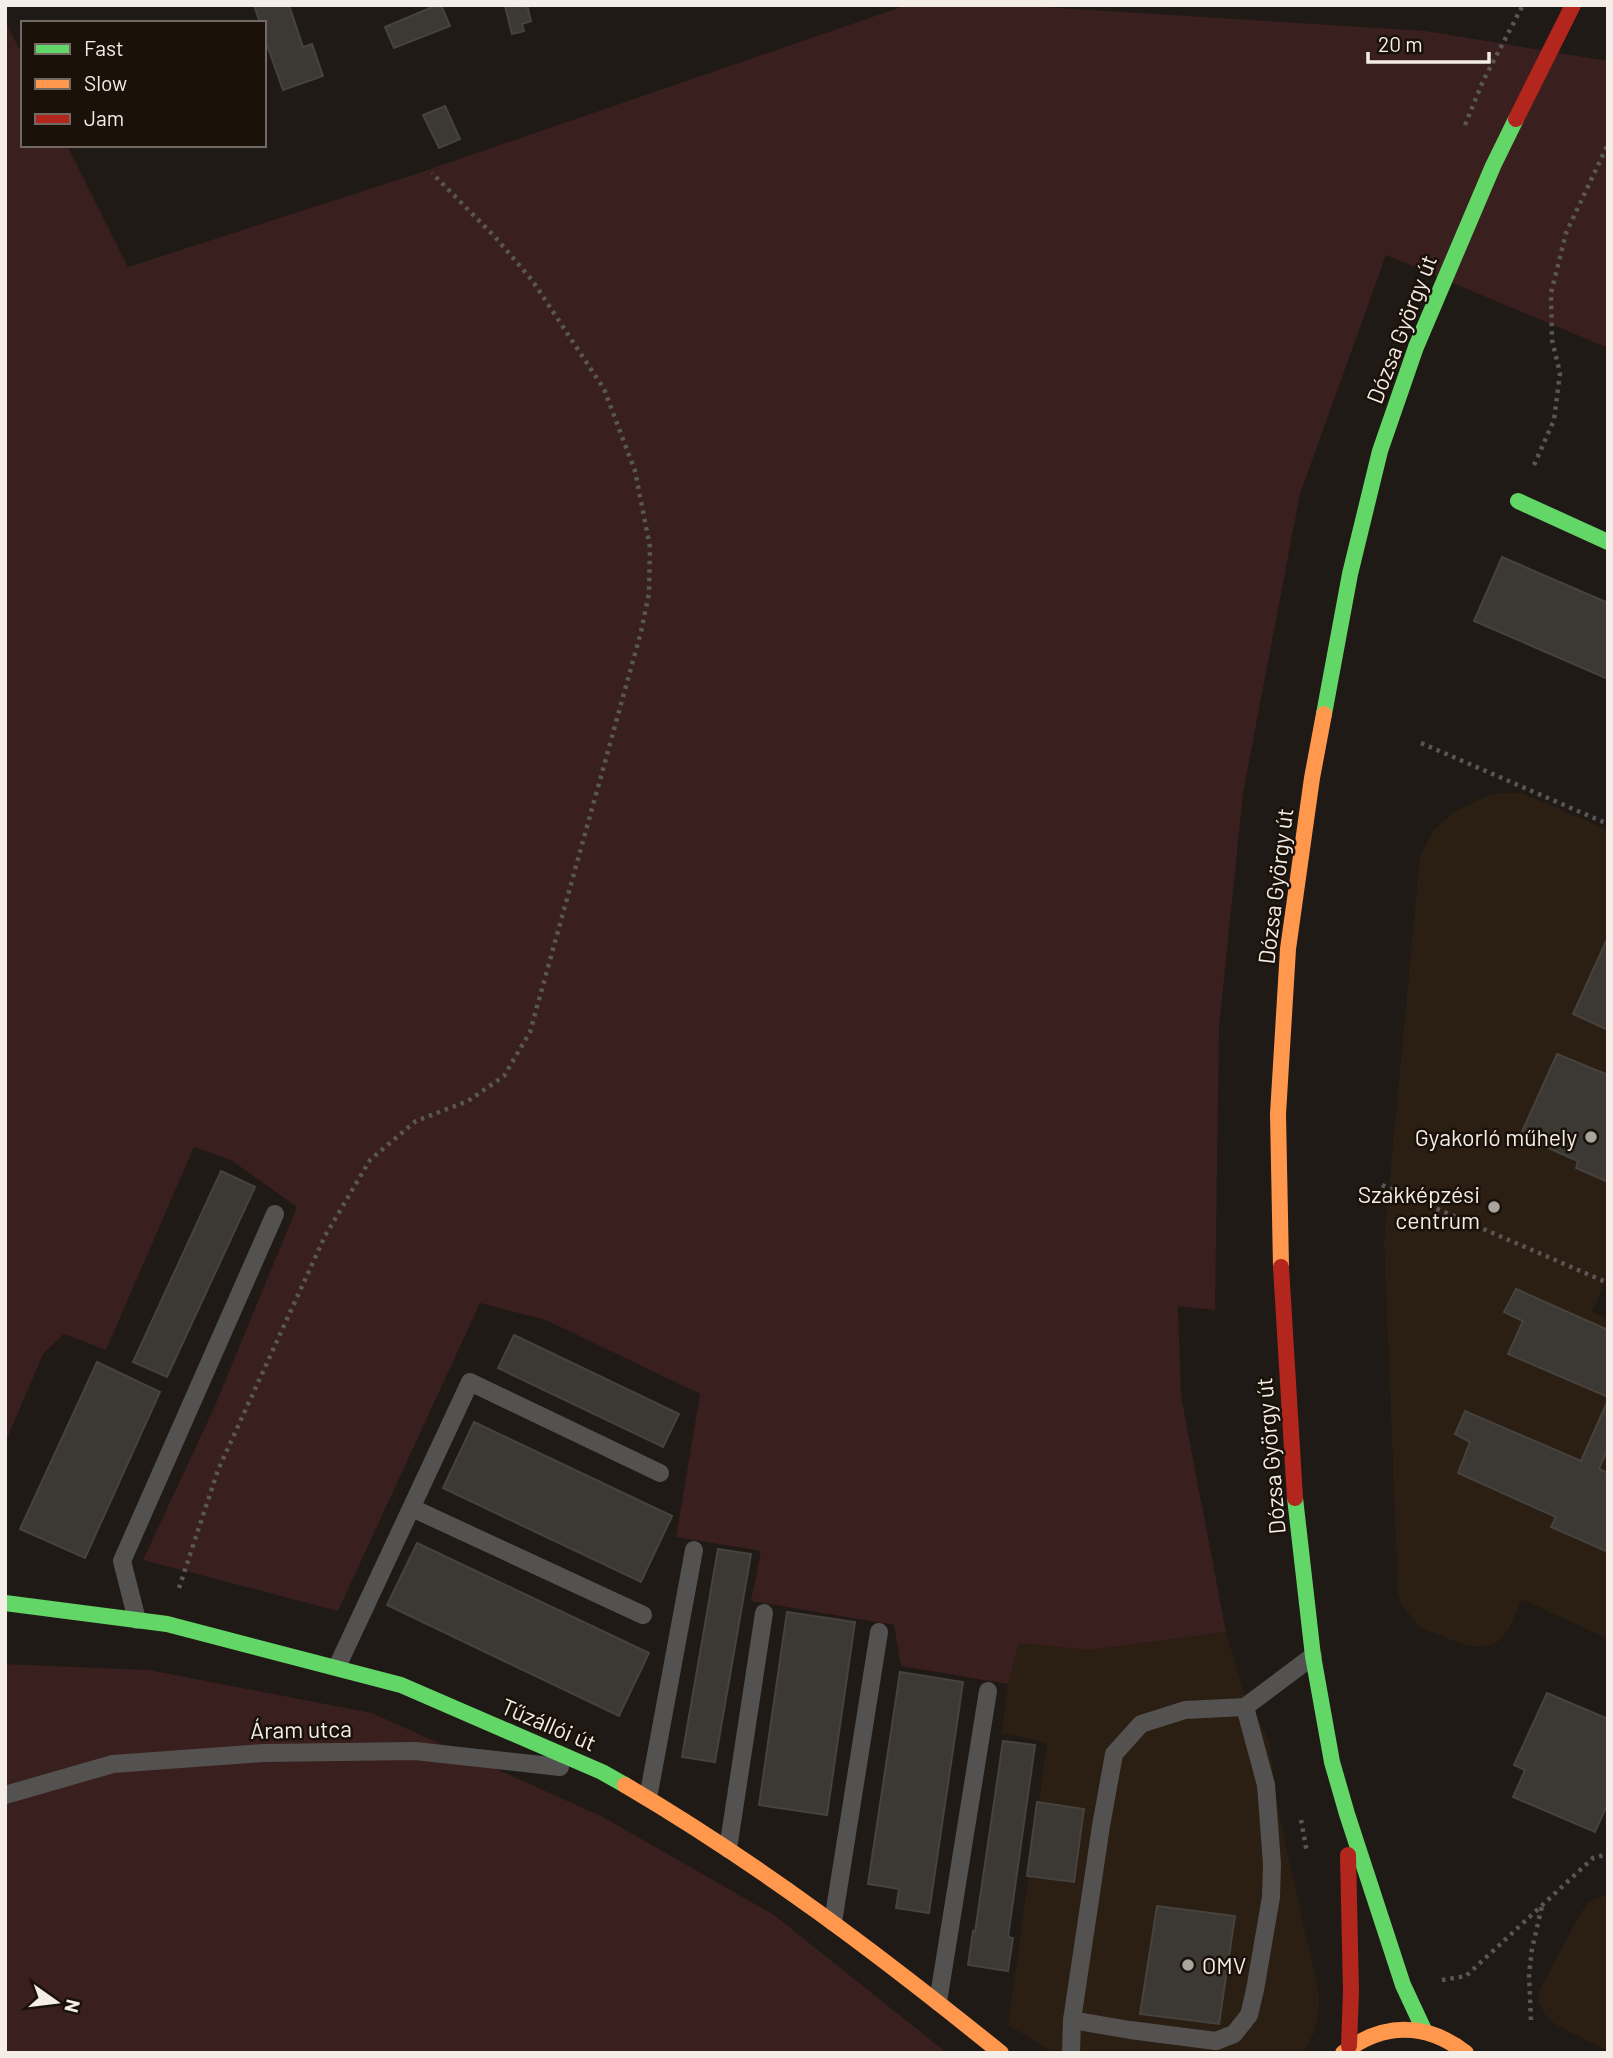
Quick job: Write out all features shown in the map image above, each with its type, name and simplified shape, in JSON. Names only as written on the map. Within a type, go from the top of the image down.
[{"type":"street","name":"Dózsa György út","points":[[1424,2031],[1403,1985],[1347,1814],[1332,1762],[1312,1656],[1292,1473],[1282,1299],[1278,1114],[1288,949],[1312,778],[1350,574],[1380,451],[1416,347],[1487,178],[1573,5]]},
{"type":"street","points":[[1518,501],[1608,542]]},
{"type":"street","name":"Tűzállói út","points":[[5,1603],[167,1624],[401,1685],[602,1772],[648,1798],[794,1893],[1001,2053]]},
{"type":"street","name":"Dózsa György út","points":[[1346,2050],[1351,1991],[1347,1814]]},
{"type":"street","points":[[1346,2050],[1385,2030],[1424,2031],[1443,2037],[1466,2053]]},
{"type":"lane","points":[[137,1620],[122,1561],[275,1214]]},
{"type":"lane","points":[[337,1667],[470,1382],[660,1473]]},
{"type":"lane","points":[[412,1508],[643,1615]]},
{"type":"lane","points":[[648,1798],[694,1550]]},
{"type":"lane","points":[[728,1849],[764,1614]]},
{"type":"lane","points":[[833,1922],[879,1632]]},
{"type":"lane","points":[[1071,2053],[1073,2020],[1114,1754],[1141,1724],[1185,1710],[1245,1707],[1312,1656]]},
{"type":"lane","points":[[938,2002],[988,1691]]},
{"type":"lane","points":[[1073,2020],[1216,2041],[1234,2034],[1249,2015],[1270,1897],[1272,1864],[1266,1785],[1245,1707]]},
{"type":"lane","name":"Áram utca","points":[[5,1794],[113,1764],[264,1753],[415,1752],[602,1772]]},
{"type":"path","points":[[1518,501],[1554,420],[1560,373],[1552,340],[1552,293],[1566,233],[1608,144]]},
{"type":"path","points":[[167,1624],[218,1470],[325,1236],[370,1160],[416,1121],[468,1101],[504,1076],[530,1032],[641,632],[649,593],[650,547],[635,471],[604,389],[532,281],[495,237],[432,173]]},
{"type":"path","points":[[1421,743],[1608,824]]},
{"type":"path","points":[[1382,1185],[1608,1283]]},
{"type":"path","points":[[1438,1981],[1466,1976],[1593,1858],[1608,1854]]},
{"type":"path","points":[[1531,2020],[1529,1974],[1542,1906]]},
{"type":"shaded area","points":[[907,5],[1011,5],[1426,31],[1608,61],[1608,348],[1386,255],[1300,494],[1243,793],[1219,1028],[1215,1310],[1178,1306],[1181,1396],[1226,1632],[1090,1650],[1019,1643],[1008,1684],[901,1666],[894,1625],[751,1601],[761,1551],[676,1537],[700,1394],[546,1320],[480,1303],[338,1611],[143,1560],[214,1408],[297,1207],[231,1160],[194,1147],[106,1350],[64,1334],[43,1354],[5,1443],[5,21],[21,52],[21,147],[68,147],[128,267],[413,175]]},
{"type":"shaded area","name":"Szakképzési centrum","points":[[1522,793],[1608,830],[1608,1276],[1592,1312],[1608,1319],[1608,1639],[1522,1599],[1509,1629],[1502,1638],[1496,1643],[1481,1647],[1465,1645],[1420,1628],[1401,1604],[1398,1594],[1384,1241],[1420,856],[1433,831],[1453,812],[1487,796]]},
{"type":"shaded area","points":[[1226,1632],[1242,1687],[1269,1741],[1278,1810],[1319,1994],[1315,2031],[1303,2053],[1054,2053],[1008,2025],[1047,1743],[1002,1733],[1008,1684],[1019,1643],[1090,1650]]},
{"type":"shaded area","points":[[5,1664],[149,1670],[372,1713],[603,1817],[774,1915],[947,2053],[5,2053]]},
{"type":"shaded area","points":[[1608,1896],[1608,2051],[1556,2025],[1546,2016],[1539,2003],[1539,1991],[1580,1914],[1588,1902]]},
{"type":"building","points":[[254,5],[289,5],[303,47],[312,44],[323,76],[283,90],[266,42],[266,21],[259,21]]},
{"type":"building","points":[[441,5],[450,26],[394,48],[385,27]]},
{"type":"building","points":[[527,5],[531,21],[522,24],[524,31],[512,34],[505,6]]},
{"type":"building","points":[[445,106],[460,139],[439,148],[423,115]]},
{"type":"building","points":[[1502,557],[1608,603],[1608,679],[1474,621]]},
{"type":"building","points":[[1608,937],[1608,1030],[1573,1014]]},
{"type":"building","points":[[1557,1054],[1608,1075],[1608,1182],[1576,1168],[1578,1161],[1520,1136]]},
{"type":"building","points":[[221,1171],[255,1187],[167,1377],[133,1362]]},
{"type":"building","points":[[1516,1289],[1608,1330],[1608,1397],[1508,1354],[1523,1321],[1504,1312]]},
{"type":"building","points":[[514,1335],[679,1414],[663,1447],[498,1368]]},
{"type":"building","points":[[97,1362],[160,1392],[85,1558],[20,1529]]},
{"type":"building","points":[[1608,1400],[1608,1448],[1599,1469],[1608,1473],[1608,1552],[1551,1527],[1556,1517],[1458,1473],[1470,1442],[1455,1434],[1465,1411],[1581,1461]]},
{"type":"building","points":[[474,1422],[672,1516],[641,1582],[443,1488]]},
{"type":"building","points":[[417,1543],[649,1653],[619,1716],[387,1605]]},
{"type":"building","points":[[718,1549],[751,1554],[715,1762],[682,1757]]},
{"type":"building","points":[[787,1612],[855,1622],[827,1815],[759,1805]]},
{"type":"building","points":[[900,1672],[963,1682],[929,1913],[896,1908],[899,1889],[868,1884]]},
{"type":"building","points":[[1547,1693],[1608,1719],[1608,1803],[1595,1832],[1513,1797],[1525,1770],[1514,1765]]},
{"type":"building","points":[[1003,1741],[1035,1745],[1008,1937],[1013,1938],[1008,1971],[968,1965]]},
{"type":"building","points":[[1037,1802],[1084,1809],[1074,1882],[1027,1876]]},
{"type":"building","name":"OMV","points":[[1157,1906],[1235,1916],[1219,2024],[1140,2014]]},
{"type":"traffic: fast","points":[[1324,714],[1350,574],[1380,451],[1416,347],[1493,166],[1516,119]]},
{"type":"traffic: fast","points":[[1518,501],[1608,542]]},
{"type":"traffic: fast","points":[[1295,1498],[1313,1656],[1332,1762],[1403,1985],[1424,2030]]},
{"type":"traffic: fast","points":[[5,1603],[167,1624],[401,1685],[602,1772],[625,1785]]},
{"type":"traffic: slow","points":[[1281,1267],[1278,1114],[1288,949],[1312,778],[1324,714]]},
{"type":"traffic: slow","points":[[625,1785],[771,1878],[910,1981],[1001,2053]]},
{"type":"traffic: slow","points":[[1343,2053],[1373,2036],[1404,2030],[1436,2036],[1466,2053]]},
{"type":"traffic: jam","points":[[1516,119],[1573,5]]},
{"type":"traffic: jam","points":[[1281,1267],[1295,1498]]},
{"type":"traffic: jam","points":[[1348,1855],[1351,1991],[1349,2046]]},
{"type":"place","name":"Gyakorló műhely","points":[[1591,1137]]},
{"type":"place","name":"Szakképzési centrum","points":[[1494,1207]]},
{"type":"place","name":"OMV","points":[[1188,1965]]}]
